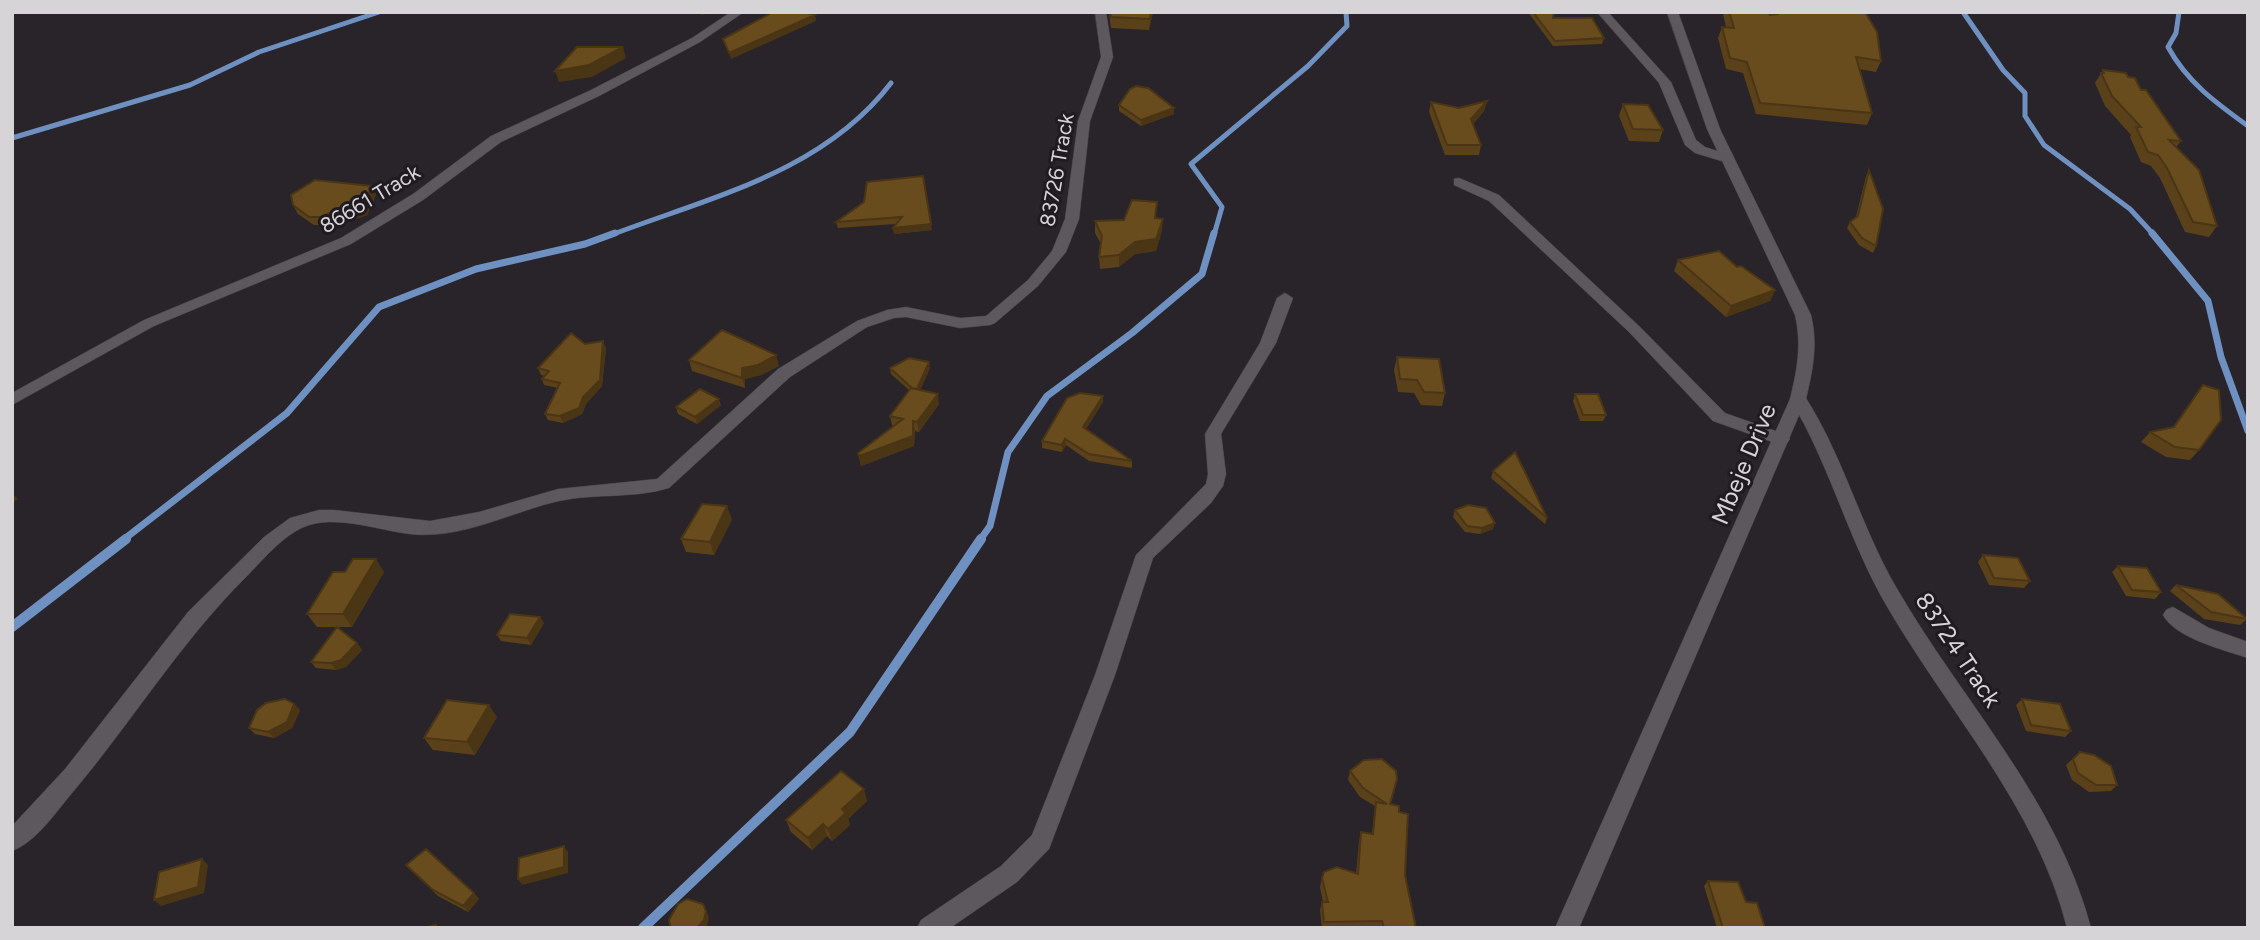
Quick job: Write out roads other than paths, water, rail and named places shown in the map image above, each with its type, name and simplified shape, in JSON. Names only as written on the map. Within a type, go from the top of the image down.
[{"type":"street","name":"86661 Track","points":[[12,400],[149,323],[345,241],[418,197],[496,139],[696,40],[739,12]]},
{"type":"street","name":"83726 Track","points":[[12,841],[33,822],[101,740],[165,653],[232,578],[286,528],[302,520],[325,516],[390,527],[431,528],[472,520],[559,495],[611,488],[651,488],[663,484],[784,373],[862,324],[892,313],[918,314],[960,323],[990,320],[1001,314],[1051,264],[1065,240],[1072,219],[1084,121],[1107,57],[1100,12]]},
{"type":"street","points":[[1602,12],[1665,82],[1690,142],[1700,150],[1728,159]]},
{"type":"street","name":"Mbeje Drive","points":[[1567,928],[1781,439],[1798,399],[1806,366],[1808,337],[1803,315],[1728,159],[1680,43],[1672,12]]},
{"type":"street","points":[[1459,181],[1494,198],[1620,315],[1719,417],[1737,426],[1781,439]]},
{"type":"street","points":[[929,928],[1009,874],[1041,842],[1105,675],[1133,595],[1140,564],[1145,555],[1205,498],[1214,486],[1217,474],[1213,434],[1268,344],[1285,298]]},
{"type":"street","name":"83724 Track","points":[[1798,399],[1819,432],[1866,549],[1888,591],[1993,750],[2034,818],[2064,881],[2079,928]]},
{"type":"street","points":[[2173,615],[2202,634],[2248,650]]},
{"type":"waterway","points":[[12,138],[190,85],[259,52],[379,12]]},
{"type":"waterway","points":[[1214,235],[1222,207],[1191,164],[1308,66],[1347,26],[1346,12]]},
{"type":"waterway","points":[[1963,12],[2003,70],[2025,93],[2025,116],[2044,145],[2130,209],[2154,235]]},
{"type":"waterway","points":[[2179,12],[2176,33],[2168,47],[2193,81],[2248,126]]},
{"type":"waterway","points":[[611,235],[726,194],[799,160],[833,139],[864,114],[891,83]]},
{"type":"waterway","points":[[123,540],[287,413],[379,307],[476,269],[585,244],[615,233]]},
{"type":"waterway","points":[[980,540],[990,526],[1008,452],[1047,396],[1132,333],[1202,274],[1214,233]]},
{"type":"waterway","points":[[2152,233],[2208,301],[2221,357],[2248,431]]},
{"type":"waterway","points":[[12,627],[126,539]]},
{"type":"waterway","points":[[643,928],[850,732],[981,539]]}]
